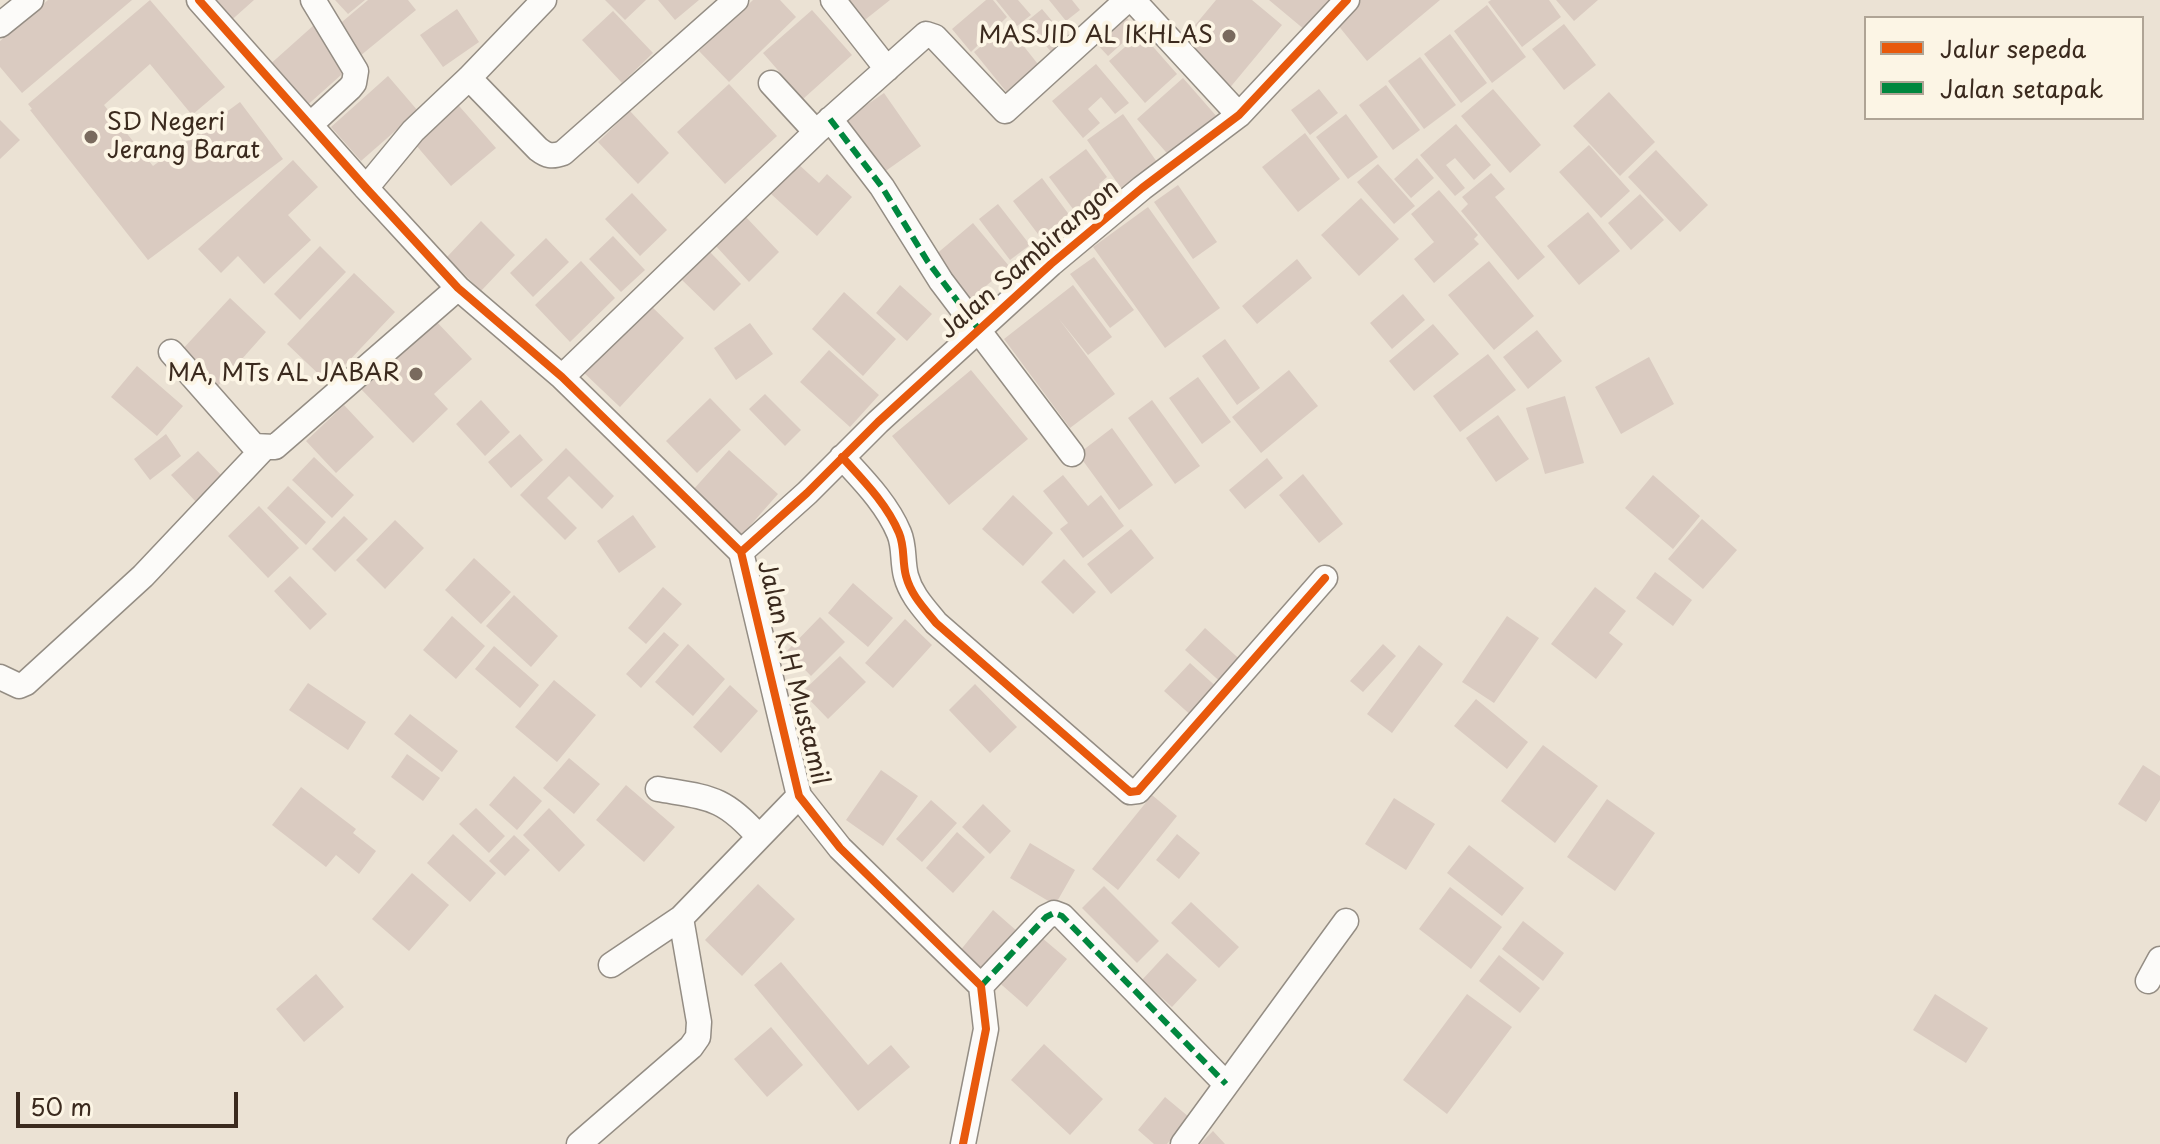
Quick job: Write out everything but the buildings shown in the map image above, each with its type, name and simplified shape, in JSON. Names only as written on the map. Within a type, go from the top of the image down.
[{"type":"street","points":[[0,25],[31,0]]},
{"type":"street","name":"Jalan K.H Mustamil","points":[[199,0],[458,288],[562,377],[741,552],[799,796],[840,848],[981,986]]},
{"type":"street","points":[[310,125],[350,88],[356,71],[313,0]]},
{"type":"street","points":[[366,188],[413,131],[544,0]]},
{"type":"street","points":[[469,78],[538,149],[548,156],[555,156],[563,153],[736,0]]},
{"type":"street","points":[[833,0],[887,69]]},
{"type":"street","points":[[562,377],[823,126],[924,36],[932,35],[1005,111],[1130,0],[1239,115]]},
{"type":"street","name":"Jalan Sambirangon","points":[[741,552],[1051,264],[1131,197],[1239,115],[1347,0]]},
{"type":"street","points":[[771,83],[823,126],[882,187],[934,271],[1072,454]]},
{"type":"street","points":[[171,352],[254,446],[275,447],[458,288]]},
{"type":"street","points":[[0,677],[19,686],[26,683],[143,576],[264,448]]},
{"type":"street","points":[[842,457],[878,498],[898,531],[905,553],[905,573],[913,596],[936,623],[1130,792],[1138,791],[1325,578]]},
{"type":"street","points":[[658,789],[718,801],[741,816],[759,837]]},
{"type":"street","points":[[611,965],[681,918],[799,796]]},
{"type":"street","points":[[963,1144],[986,1029],[981,986],[1046,917],[1054,913],[1062,916],[1226,1084]]},
{"type":"street","points":[[579,1144],[691,1047],[698,1037],[699,1022],[681,918]]},
{"type":"street","points":[[1183,1144],[1346,921]]},
{"type":"street","points":[[2148,981],[2160,959]]},
{"type":"marked path","points":[[830,119],[882,187],[928,262],[980,331]]},
{"type":"marked path","points":[[981,986],[1046,917],[1054,913],[1062,916],[1226,1084]]},
{"type":"cycle path","points":[[199,0],[458,288],[562,377],[741,552],[799,796],[840,848],[981,986],[986,1029],[963,1144]]},
{"type":"cycle path","points":[[741,552],[1051,264],[1142,188],[1239,115],[1347,0]]},
{"type":"cycle path","points":[[842,457],[874,493],[894,522],[901,538],[908,583],[936,623],[1130,792],[1138,791],[1325,578]]},
{"type":"place","name":"MASJID AL IKHLAS","points":[[1229,36]]},
{"type":"place","name":"SD Negeri Jerang Barat","points":[[91,137]]},
{"type":"place","name":"MA, MTs AL JABAR","points":[[416,374]]}]
